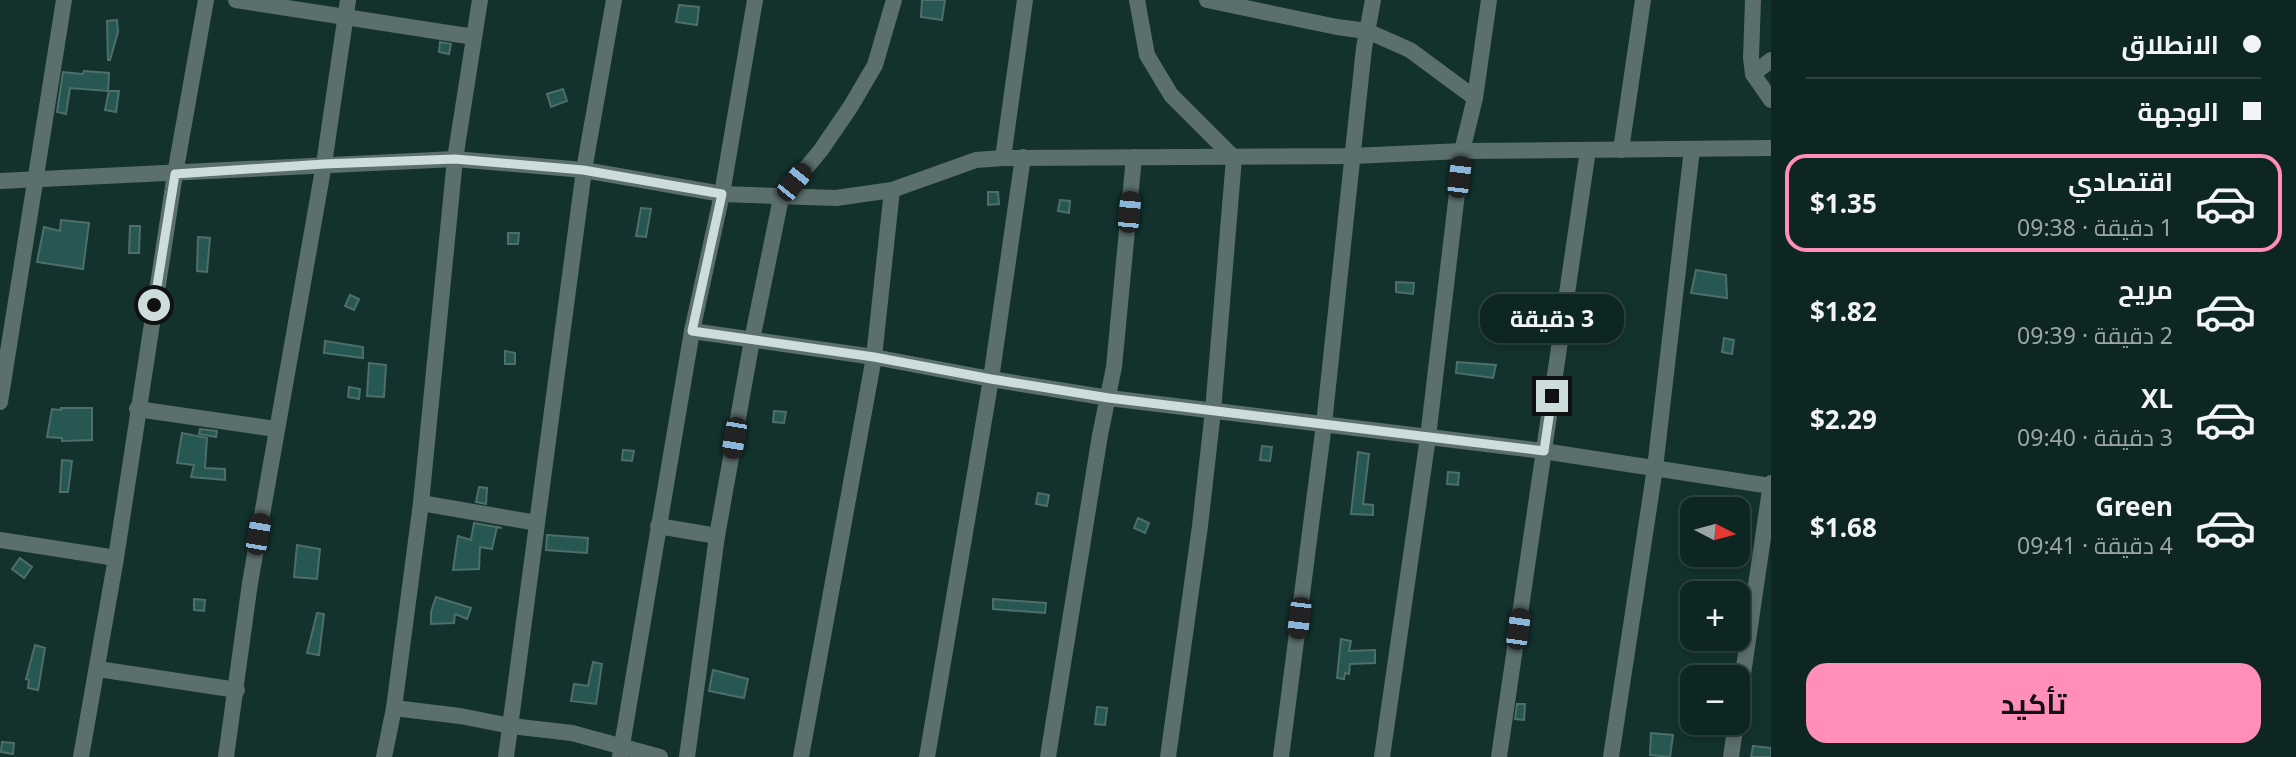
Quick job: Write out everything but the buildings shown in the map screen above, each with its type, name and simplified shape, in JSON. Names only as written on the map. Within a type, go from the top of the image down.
[{"type":"street","points":[[0,402],[64,0]]},
{"type":"street","points":[[82,757],[116,558],[175,174],[206,0]]},
{"type":"street","points":[[236,0],[474,37]]},
{"type":"street","points":[[226,757],[250,583],[324,164],[348,0]]},
{"type":"street","points":[[384,757],[394,708],[421,503],[455,159],[480,0]]},
{"type":"street","points":[[506,757],[583,170],[614,0]]},
{"type":"street","points":[[621,751],[692,331],[722,194],[755,0]]},
{"type":"street","points":[[687,757],[717,536],[781,198],[821,150],[869,75],[894,0]]},
{"type":"street","points":[[1003,158],[1025,0]]},
{"type":"street","points":[[1137,0],[1147,55],[1171,95],[1234,158],[1213,411],[1168,757]]},
{"type":"street","points":[[1207,0],[1268,7],[1367,31],[1410,50],[1475,98]]},
{"type":"street","points":[[1282,757],[1324,424],[1367,31],[1373,0]]},
{"type":"street","points":[[1382,757],[1428,437],[1462,151],[1475,98],[1489,0]]},
{"type":"street","points":[[1621,150],[1643,0]]},
{"type":"street","points":[[1753,0],[1753,74],[1771,100]]},
{"type":"street","points":[[1753,74],[1771,60]]},
{"type":"street","points":[[0,181],[455,159],[583,170],[722,194],[836,198],[892,190],[976,160],[1003,158],[1234,158],[1462,151],[1771,148]]},
{"type":"street","points":[[1611,757],[1655,468],[1692,149]]},
{"type":"street","points":[[1499,757],[1588,150]]},
{"type":"street","points":[[927,757],[991,379],[1023,157]]},
{"type":"street","points":[[1048,757],[1100,435],[1109,398],[1134,158]]},
{"type":"street","points":[[802,757],[874,357],[892,190]]},
{"type":"street","points":[[692,331],[874,357],[1109,398],[1544,451],[1771,485],[1744,665]]},
{"type":"street","points":[[137,409],[276,429]]},
{"type":"street","points":[[421,503],[537,523]]},
{"type":"street","points":[[658,526],[717,536]]},
{"type":"street","points":[[0,540],[116,558]]},
{"type":"street","points":[[98,669],[237,690]]},
{"type":"street","points":[[394,708],[572,733],[621,751],[660,757]]},
{"type":"street","points":[[1731,757],[1734,735]]},
{"type":"route","points":[[154,305],[175,174],[455,159],[583,170],[722,194],[692,331],[874,357],[1109,398],[1544,451],[1552,396]]}]
